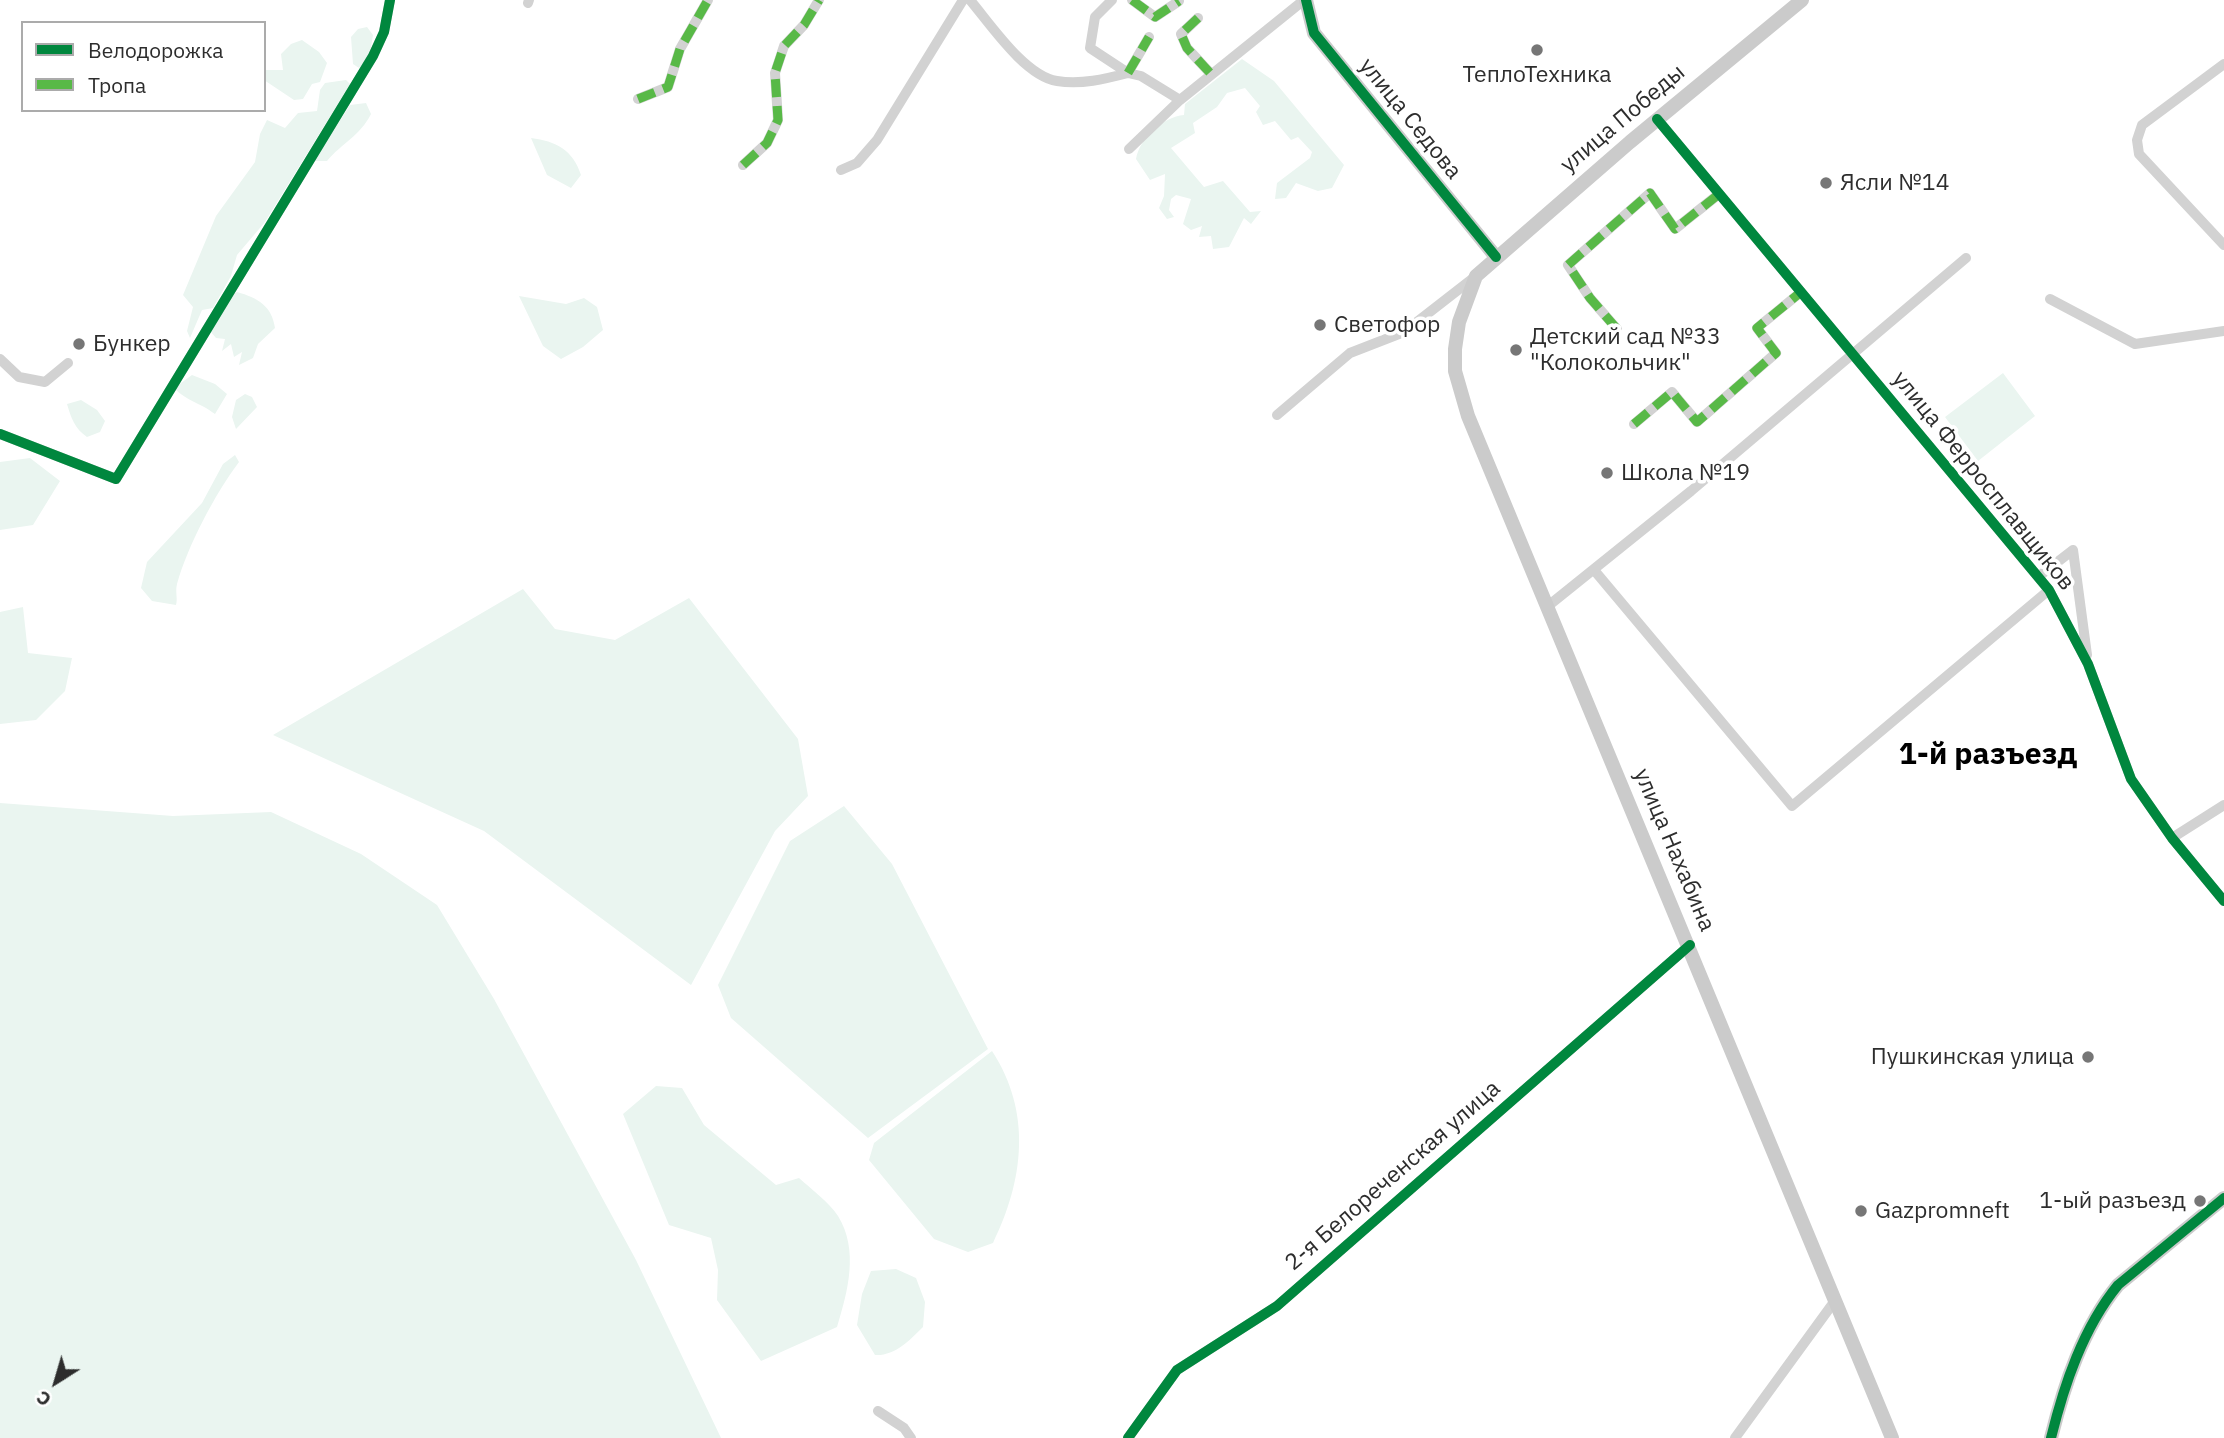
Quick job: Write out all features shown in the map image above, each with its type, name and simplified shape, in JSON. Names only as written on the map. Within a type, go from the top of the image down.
[{"type":"main road","name":"улица Седова","points":[[1305,0],[1314,33],[1496,257]]},
{"type":"main road","name":"улица Победы","points":[[1476,276],[1657,119],[1802,0]]},
{"type":"main road","name":"улица Нахабина","points":[[1476,276],[1459,322],[1455,349],[1460,393],[1892,1438]]},
{"type":"main road","points":[[2051,1438],[2067,1378],[2105,1301],[2118,1285],[2224,1198]]},
{"type":"street","points":[[0,435],[116,479],[373,56],[384,32],[390,0]]},
{"type":"street","points":[[638,99],[668,87],[680,49],[708,0]]},
{"type":"street","points":[[743,165],[767,143],[778,120],[775,73],[784,46],[804,24],[819,0]]},
{"type":"street","points":[[841,170],[857,163],[877,140],[963,0]]},
{"type":"street","points":[[970,0],[1031,70],[1056,81],[1090,82],[1128,74],[1140,76],[1180,100]]},
{"type":"street","points":[[1112,0],[1095,16],[1090,48],[1128,74]]},
{"type":"street","points":[[1132,0],[1155,17],[1179,1]]},
{"type":"street","points":[[1129,149],[1180,100],[1305,0]]},
{"type":"street","points":[[1198,18],[1181,33],[1186,48],[1211,74]]},
{"type":"street","points":[[1128,74],[1149,37]]},
{"type":"street","points":[[2224,64],[2142,125],[2137,139],[2139,154],[2224,245]]},
{"type":"street","name":"улица Ферросплавщиков","points":[[1657,119],[2049,590],[2088,664],[2130,779],[2172,838],[2224,901]]},
{"type":"street","points":[[1617,329],[1590,298],[1569,265],[1650,193],[1675,229],[1719,194]]},
{"type":"street","points":[[1548,606],[1853,355],[1966,258]]},
{"type":"street","points":[[1277,415],[1350,353],[1404,332],[1476,276]]},
{"type":"street","points":[[1634,424],[1672,392],[1697,422],[1776,353],[1757,328],[1801,292]]},
{"type":"street","points":[[2050,299],[2135,344],[2224,331]]},
{"type":"street","points":[[0,359],[19,377],[45,382],[68,363]]},
{"type":"street","points":[[2038,576],[2073,550],[2088,664]]},
{"type":"street","points":[[1594,570],[1792,806],[2049,590]]},
{"type":"street","points":[[2172,838],[2224,805]]},
{"type":"street","name":"2-я Белореченская улица","points":[[1128,1438],[1177,1370],[1277,1306],[1689,945]]},
{"type":"street","points":[[1735,1438],[1834,1303]]},
{"type":"street","points":[[878,1411],[904,1428],[911,1438]]},
{"type":"shaded area","points":[[367,27],[373,35],[369,59],[359,68],[353,64],[351,37],[358,29]]},
{"type":"shaded area","points":[[302,40],[319,52],[327,63],[320,82],[312,84],[303,99],[294,100],[266,81],[266,70],[283,70],[281,54],[291,44]]},
{"type":"shaded area","points":[[1242,59],[1274,81],[1344,165],[1332,188],[1318,191],[1296,183],[1286,198],[1275,199],[1277,183],[1310,158],[1312,152],[1298,137],[1291,140],[1275,121],[1263,125],[1256,112],[1260,106],[1245,88],[1227,93],[1217,107],[1193,123],[1195,133],[1171,148],[1204,187],[1223,181],[1250,212],[1261,211],[1251,224],[1244,218],[1229,247],[1213,249],[1211,236],[1199,237],[1202,226],[1191,230],[1183,224],[1191,199],[1176,195],[1171,199],[1169,210],[1174,217],[1167,219],[1159,208],[1164,196],[1165,174],[1150,180],[1136,159],[1147,136],[1168,120],[1184,115],[1185,104]]},
{"type":"shaded area","points":[[346,80],[350,84],[265,222],[237,255],[231,276],[213,308],[202,310],[190,338],[187,331],[193,307],[183,295],[216,216],[255,162],[260,134],[267,120],[285,128],[298,113],[317,111],[320,90],[325,83]]},
{"type":"shaded area","points":[[366,103],[371,114],[362,128],[327,161],[314,161],[350,105]]},
{"type":"shaded area","points":[[531,138],[556,144],[573,159],[581,175],[571,188],[547,175]]},
{"type":"shaded area","points":[[237,292],[263,304],[271,314],[275,328],[258,344],[253,358],[239,365],[242,352],[234,357],[231,344],[222,351],[225,339],[216,338],[210,331],[229,297]]},
{"type":"shaded area","points":[[519,296],[566,304],[584,298],[597,307],[603,330],[583,347],[561,359],[543,346]]},
{"type":"shaded area","points":[[2003,373],[2035,416],[1978,461],[1945,417]]},
{"type":"shaded area","points":[[192,375],[215,384],[227,394],[215,414],[174,388]]},
{"type":"shaded area","points":[[245,394],[252,397],[257,407],[236,429],[232,417],[236,400]]},
{"type":"shaded area","points":[[81,400],[97,410],[105,421],[100,432],[87,437],[74,423],[67,404]]},
{"type":"shaded area","points":[[235,455],[239,462],[212,504],[188,553],[177,584],[176,605],[152,601],[141,588],[147,562],[202,503],[223,464]]},
{"type":"shaded area","points":[[30,458],[60,481],[33,525],[0,530],[0,462]]},
{"type":"shaded area","points":[[523,589],[555,629],[615,640],[689,598],[798,739],[808,796],[775,831],[691,985],[484,831],[273,735]]},
{"type":"shaded area","points":[[23,607],[28,653],[72,658],[65,691],[36,720],[0,724],[0,612]]},
{"type":"shaded area","points":[[0,803],[173,816],[271,812],[361,854],[437,905],[494,999],[636,1260],[721,1438],[0,1438]]},
{"type":"shaded area","points":[[844,806],[892,864],[988,1049],[868,1138],[731,1018],[718,985],[790,841]]},
{"type":"shaded area","points":[[992,1051],[1005,1074],[1018,1122],[1017,1171],[1012,1195],[993,1243],[968,1252],[934,1239],[869,1160],[874,1143]]},
{"type":"shaded area","points":[[656,1086],[682,1088],[704,1125],[776,1185],[799,1178],[838,1216],[844,1229],[850,1257],[848,1285],[837,1327],[761,1361],[717,1300],[718,1270],[711,1238],[669,1225],[623,1114]]},
{"type":"shaded area","points":[[896,1269],[916,1278],[925,1302],[923,1327],[895,1350],[875,1355],[857,1325],[862,1294],[871,1271]]},
{"type":"marked path","points":[[638,99],[668,87],[680,49],[708,0]]},
{"type":"marked path","points":[[743,165],[767,143],[778,120],[775,73],[784,46],[804,25],[819,0]]},
{"type":"marked path","points":[[1132,0],[1155,17],[1179,1]]},
{"type":"marked path","points":[[1198,18],[1181,34],[1187,48],[1211,74]]},
{"type":"marked path","points":[[1128,73],[1149,37]]},
{"type":"marked path","points":[[1617,329],[1590,298],[1568,265],[1650,193],[1675,229],[1719,194]]},
{"type":"marked path","points":[[1634,424],[1672,392],[1697,422],[1776,353],[1757,328],[1801,292]]},
{"type":"cycle path","points":[[0,434],[116,479],[373,56],[384,32],[390,0]]},
{"type":"cycle path","points":[[1306,0],[1314,33],[1496,257]]},
{"type":"cycle path","points":[[1657,119],[2049,590],[2088,664],[2131,779],[2172,838],[2224,901]]},
{"type":"cycle path","points":[[1128,1438],[1177,1370],[1277,1306],[1690,945]]},
{"type":"cycle path","points":[[2051,1438],[2076,1358],[2095,1320],[2118,1285],[2224,1198]]},
{"type":"place","name":"ТеплоТехника","points":[[1537,50]]},
{"type":"place","name":"Ясли №14","points":[[1826,183]]},
{"type":"place","name":"Светофор","points":[[1320,325]]},
{"type":"place","name":"Бункер","points":[[79,344]]},
{"type":"place","name":"Детский сад №33 \"Колокольчик\"","points":[[1516,350]]},
{"type":"place","name":"Школа №19","points":[[1607,473]]},
{"type":"place","name":"Пушкинская улица","points":[[2088,1057]]},
{"type":"place","name":"1-ый разъезд","points":[[2200,1201]]},
{"type":"place","name":"Gazpromneft","points":[[1861,1211]]},
{"type":"district","name":"1-й разъезд","points":[[1988,755]]}]
